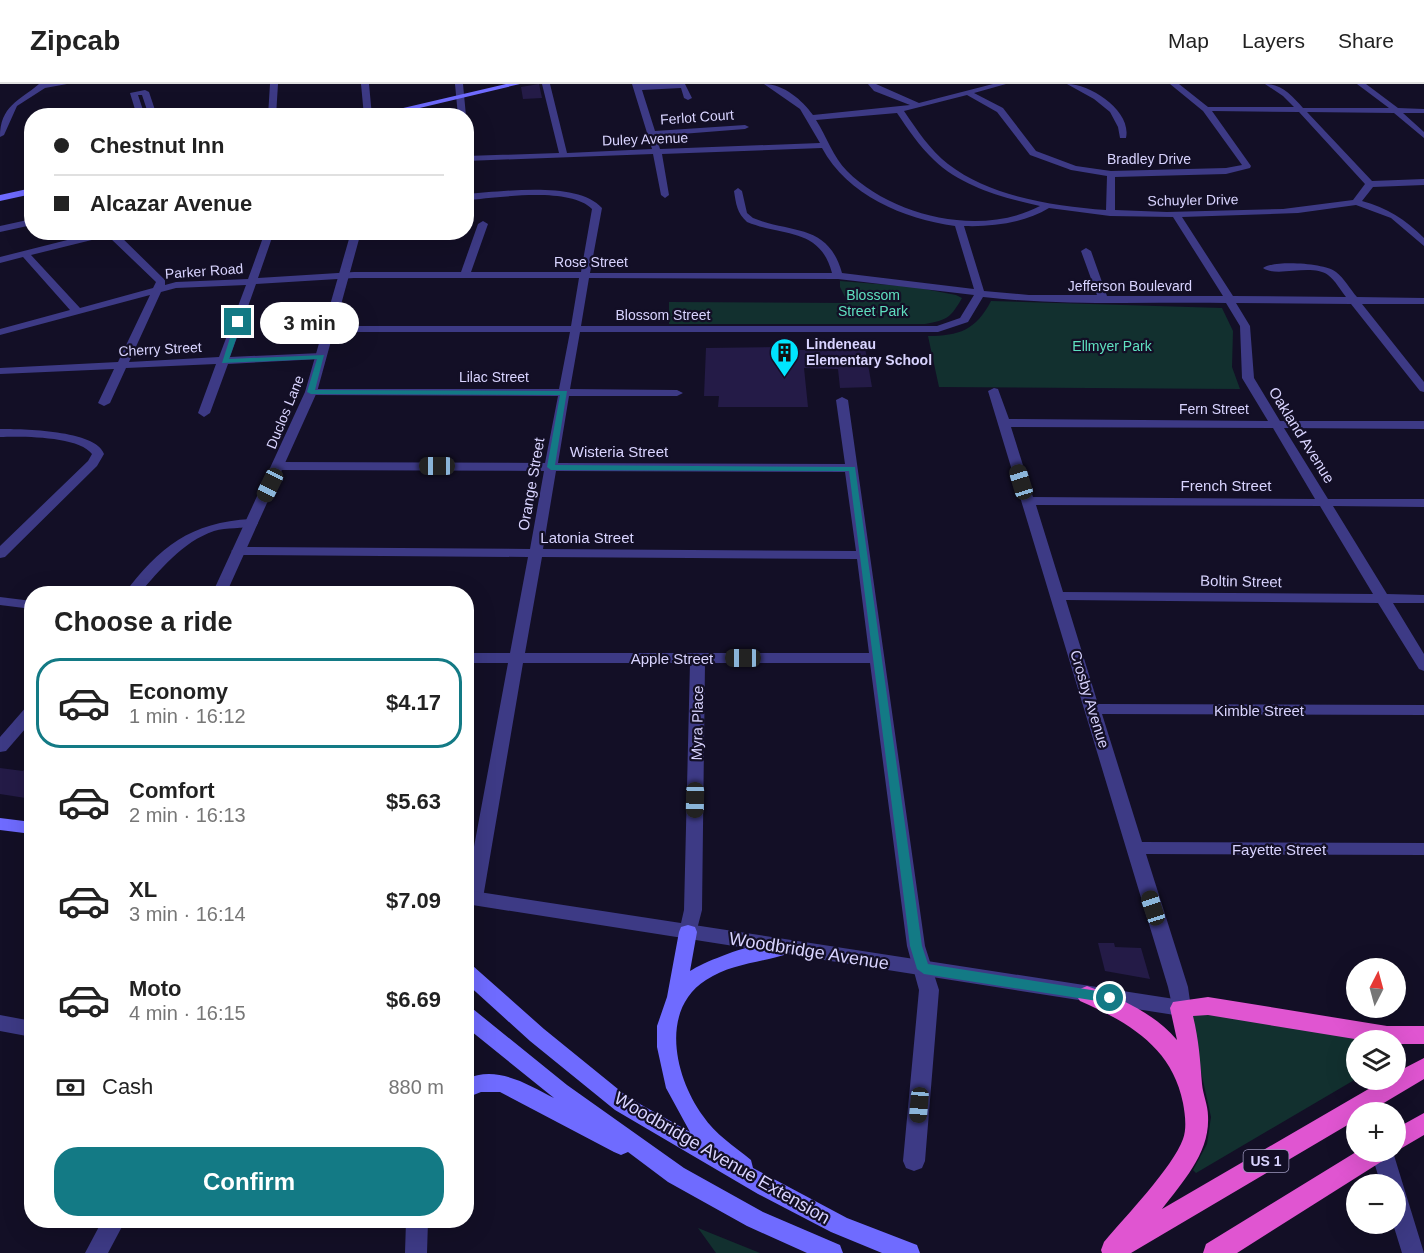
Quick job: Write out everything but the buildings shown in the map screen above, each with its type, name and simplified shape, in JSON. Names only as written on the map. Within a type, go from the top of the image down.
[{"type":"highway","points":[[1087,995],[1125,1012],[1152,1028],[1171,1049],[1191,1086]]},
{"type":"highway","points":[[1110,1251],[1182,1166],[1195,1139],[1197,1115],[1191,1086],[1190,1050],[1180,1008],[1208,1006],[1387,1035],[1424,1035]]},
{"type":"highway","name":"US 1","points":[[1110,1251],[1424,1068]]},
{"type":"highway","points":[[1406,1134],[1424,1123]]},
{"type":"highway","points":[[1215,1253],[1360,1162]]},
{"type":"main road","points":[[410,108],[516,84]]},
{"type":"main road","points":[[0,198],[24,193]]},
{"type":"main road","points":[[0,824],[24,827]]},
{"type":"main road","points":[[688,932],[668,1028],[666,1052],[677,1090],[697,1125],[766,1187]]},
{"type":"main road","points":[[676,995],[695,977],[715,966],[738,957],[783,948]]},
{"type":"main road","name":"Woodbridge Avenue Extension","points":[[474,978],[537,1035],[622,1104],[766,1187],[839,1225],[909,1253]]},
{"type":"main road","name":"Woodbridge Avenue Extension","points":[[474,1021],[560,1091],[676,1175],[755,1219],[832,1253]]},
{"type":"main road","points":[[474,1086],[490,1082],[513,1087],[676,1175]]},
{"type":"street","points":[[0,135],[14,105],[44,85],[63,84]]},
{"type":"street","points":[[272,108],[274,84]]},
{"type":"street","points":[[365,84],[367,108]]},
{"type":"street","points":[[459,84],[461,108]]},
{"type":"street","points":[[546,84],[564,156]]},
{"type":"street","points":[[768,84],[794,100],[811,118],[842,171],[893,207],[917,217],[959,225],[1003,221],[1032,213],[1048,205]]},
{"type":"street","points":[[872,84],[877,89],[920,106]]},
{"type":"street","points":[[811,118],[899,110],[1002,84]]},
{"type":"street","points":[[1071,84],[1114,112],[1123,131],[1122,136]]},
{"type":"street","name":"Bradley Drive","points":[[968,93],[1000,110],[1033,153],[1074,168],[1111,174],[1226,171],[1247,166],[1206,109],[1174,84]]},
{"type":"street","points":[[1269,84],[1286,94],[1370,184],[1424,182]]},
{"type":"street","points":[[1361,84],[1381,97],[1424,136]]},
{"type":"street","points":[[665,195],[657,152],[637,86],[684,86],[688,98]]},
{"type":"street","points":[[139,108],[134,93],[141,91],[145,92],[150,108]]},
{"type":"street","points":[[1206,109],[1424,111]]},
{"type":"street","name":"Schuyler Drive","points":[[899,110],[932,154],[954,172],[995,190],[1048,205],[1110,213],[1176,215],[1321,210],[1356,202]]},
{"type":"street","name":"Ferlot Court","points":[[651,134],[745,127]]},
{"type":"street","name":"Duley Avenue","points":[[474,159],[825,145]]},
{"type":"street","points":[[1110,213],[1111,174]]},
{"type":"street","points":[[1370,184],[1356,202],[1373,206],[1402,219],[1424,243]]},
{"type":"street","points":[[738,191],[742,211],[748,219],[805,234],[818,240],[830,254],[838,276]]},
{"type":"street","name":"Orange Street","points":[[474,197],[554,194],[590,200],[597,208],[518,658],[474,874]]},
{"type":"street","name":"Oakland Avenue","points":[[1176,215],[1245,326],[1247,336],[1245,366],[1248,378],[1424,666]]},
{"type":"street","points":[[0,224],[24,221]]},
{"type":"street","points":[[0,229],[24,222]]},
{"type":"street","points":[[465,275],[483,224]]},
{"type":"street","points":[[959,225],[980,294]]},
{"type":"street","points":[[0,260],[82,240]]},
{"type":"street","points":[[104,403],[162,282],[118,240]]},
{"type":"street","points":[[204,413],[267,240]]},
{"type":"street","name":"Duclos Lane","points":[[223,586],[311,392],[354,240]]},
{"type":"street","points":[[1086,251],[1104,300]]},
{"type":"street","points":[[25,254],[77,311]]},
{"type":"street","points":[[1268,268],[1299,267],[1329,272],[1424,389]]},
{"type":"street","name":"Rose Street","points":[[344,277],[838,276]]},
{"type":"street","name":"Jefferson Boulevard","points":[[838,276],[895,279],[980,294],[1029,298],[1424,301]]},
{"type":"street","name":"Parker Road","points":[[0,332],[179,285],[344,277]]},
{"type":"street","name":"Blossom Street","points":[[329,329],[926,331],[948,327],[964,320],[980,294]]},
{"type":"street","name":"Cherry Street","points":[[0,371],[321,356]]},
{"type":"street","name":"Crosby Avenue","points":[[994,391],[1178,987],[1180,1008]]},
{"type":"street","name":"Lilac Street","points":[[311,392],[677,393]]},
{"type":"street","points":[[842,400],[916,946],[929,990],[914,1161]]},
{"type":"street","name":"Fern Street","points":[[1004,423],[1424,425]]},
{"type":"street","points":[[0,434],[45,436],[86,442],[97,450],[98,454],[93,462],[0,554]]},
{"type":"street","name":"Wisteria Street","points":[[279,466],[852,468]]},
{"type":"street","name":"French Street","points":[[1027,501],[1424,503]]},
{"type":"street","points":[[138,586],[166,555],[190,537],[218,524],[251,523]]},
{"type":"street","name":"Latonia Street","points":[[238,551],[864,555]]},
{"type":"street","name":"Boltin Street","points":[[1057,596],[1424,600]]},
{"type":"street","points":[[0,601],[24,604]]},
{"type":"street","name":"Apple Street","points":[[474,658],[877,658]]},
{"type":"street","name":"Myra Place","points":[[688,932],[693,910],[698,658]]},
{"type":"street","name":"Kimble Street","points":[[1093,709],[1424,710]]},
{"type":"street","points":[[0,747],[24,719]]},
{"type":"street","name":"Fayette Street","points":[[1134,848],[1424,849]]},
{"type":"street","name":"Woodbridge Avenue","points":[[474,900],[1180,1008]]},
{"type":"street","points":[[0,1023],[24,1028]]},
{"type":"street","points":[[96,1253],[110,1228]]},
{"type":"street","points":[[416,1253],[417,1228]]},
{"type":"street","points":[[1406,1230],[1413,1253]]},
{"type":"green space","name":"Blossom Street Park","points":[[840,281],[914,287],[962,298],[948,317],[925,324],[669,324],[669,302],[848,303],[840,287]]},
{"type":"green space","name":"Ellmyer Park","points":[[991,301],[1222,308],[1233,331],[1232,367],[1240,389],[939,387],[928,336],[949,335],[966,329],[979,319]]},
{"type":"green space","points":[[1196,1012],[1346,1036],[1346,1085],[1196,1173],[1193,1170],[1207,1144],[1211,1117],[1190,1022]]},
{"type":"green space","points":[[698,1228],[760,1253],[716,1253]]},
{"type":"place","name":"Lindeneau Elementary School","points":[[785,378]]},
{"type":"route","points":[[238,322],[224,361],[321,356],[311,392],[564,393],[551,467],[852,468],[916,946],[924,969],[1110,998]]}]
